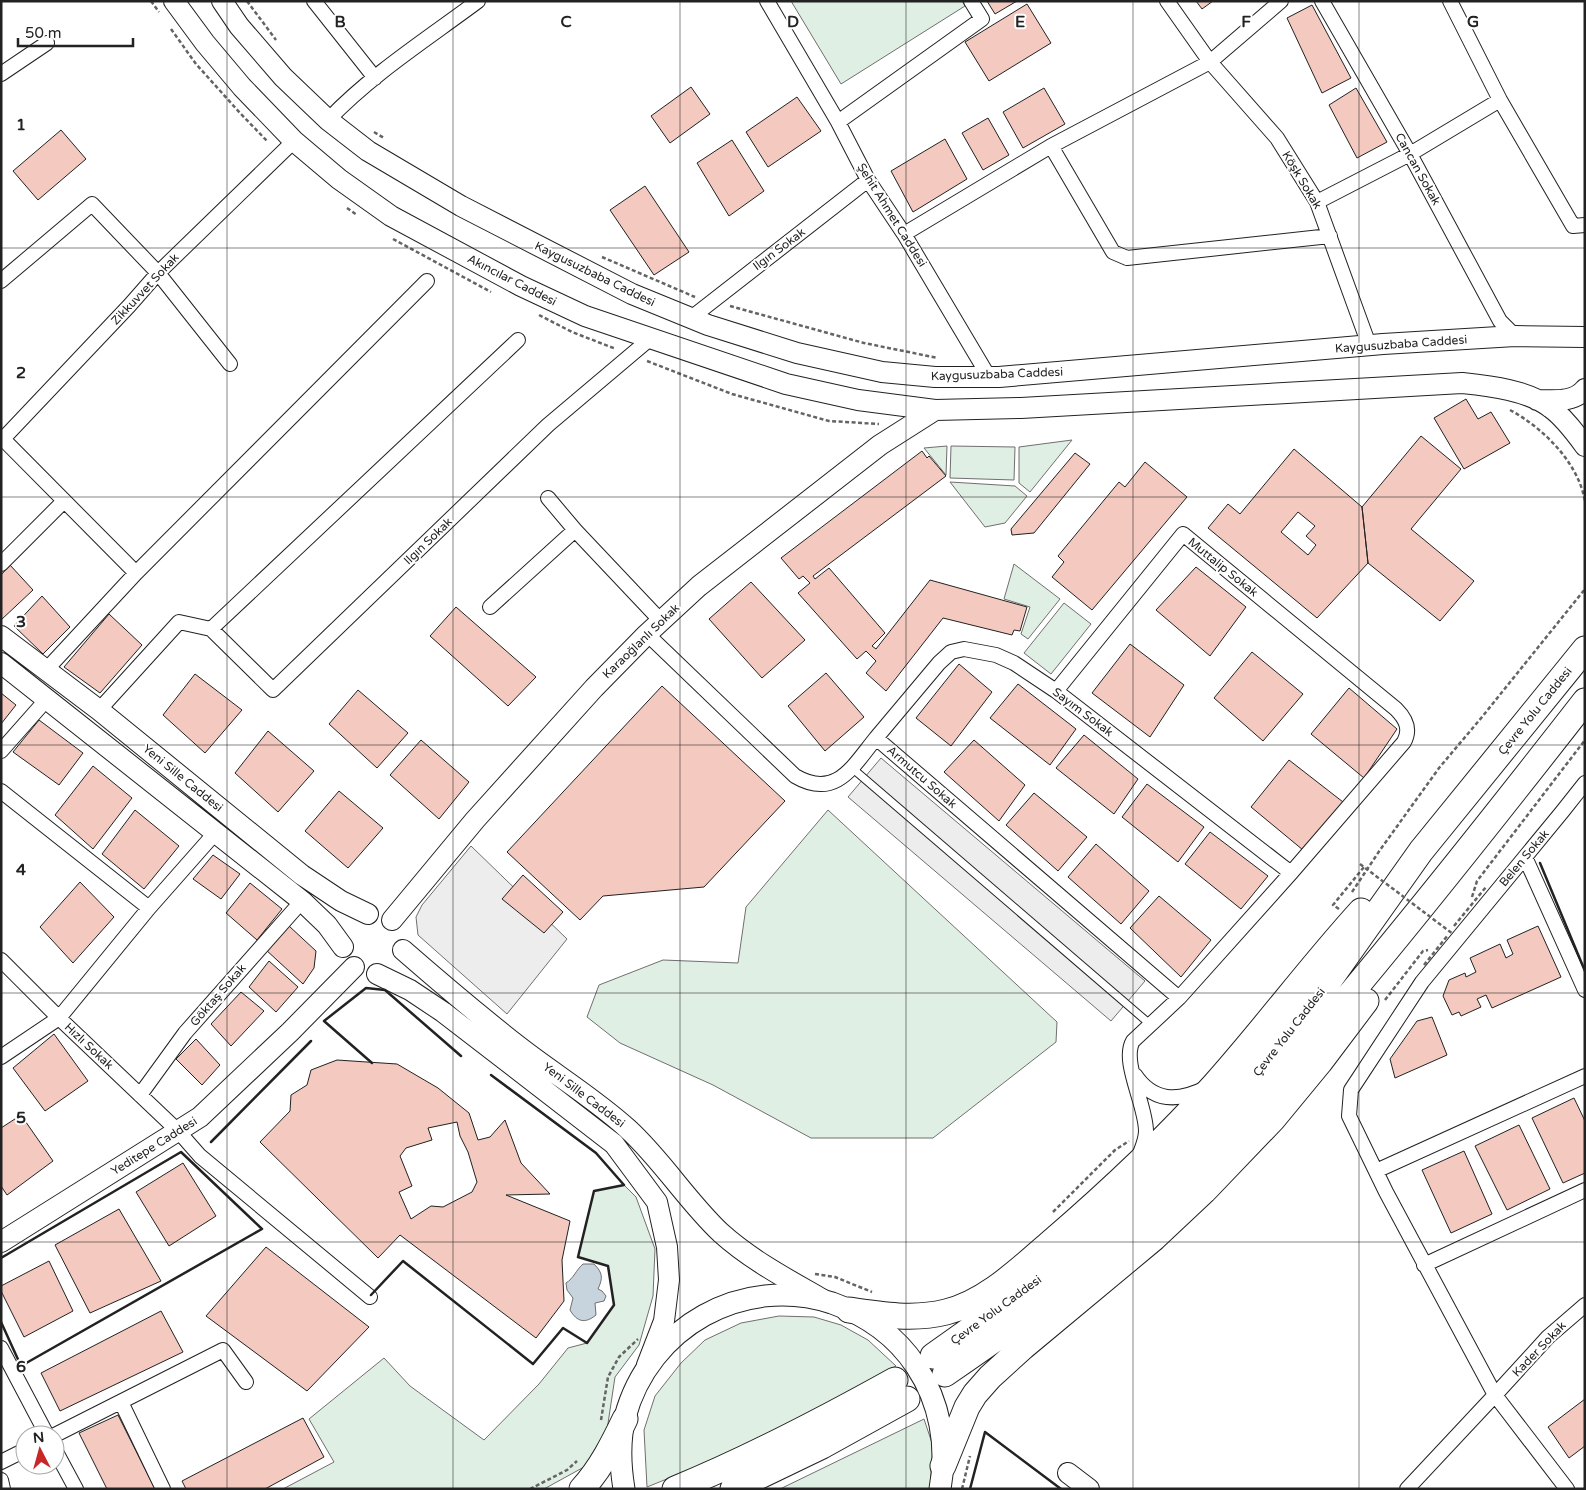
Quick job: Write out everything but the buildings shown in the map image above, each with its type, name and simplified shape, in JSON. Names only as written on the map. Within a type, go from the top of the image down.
[{"type":"highway","name":"Çevre Yolu Caddesi","points":[[1585,649],[1421,851],[1316,999],[1256,1074],[1177,1158],[1101,1228],[1019,1295],[939,1365],[1014,1326],[1065,1288],[1165,1202],[1246,1118],[1350,996],[1444,882],[1585,701]]},
{"type":"highway","points":[[839,1306],[891,1316],[920,1316],[948,1312],[970,1304],[1019,1270],[1098,1203],[1216,1084],[1347,926],[1421,851]]},
{"type":"highway","points":[[941,1477],[967,1407],[975,1394],[1017,1352],[1154,1238],[1204,1191],[1273,1119],[1320,1062],[1406,948],[1432,909],[1444,882]]},
{"type":"highway","points":[[675,1489],[901,1390],[822,1446],[733,1489]]},
{"type":"highway","points":[[582,1489],[605,1458],[625,1419]]},
{"type":"main road","points":[[222,1],[239,26],[283,77],[328,120]]},
{"type":"main road","name":"Akıncılar Caddesi","points":[[168,9],[205,43],[242,87],[288,148],[339,179],[391,216],[452,250],[521,286],[585,316],[786,384],[858,400],[935,410]]},
{"type":"main road","name":"Kaygusuzbaba Caddesi","points":[[328,120],[368,151],[461,206],[632,294],[708,325],[797,353],[882,372],[935,378],[1031,375],[1369,346],[1514,336],[1585,337]]},
{"type":"main road","points":[[1560,336],[1581,345],[1585,351]]},
{"type":"main road","points":[[935,410],[1020,408],[1462,383],[1493,386],[1525,394],[1551,407],[1585,446]]},
{"type":"main road","points":[[1537,400],[1562,400],[1581,394],[1585,389]]},
{"type":"main road","name":"Karaoğlanlı Sokak","points":[[392,920],[475,820],[594,688],[654,628],[699,586],[864,457],[935,410]]},
{"type":"main road","name":"Yeni Sille Caddesi","points":[[1,636],[99,710],[302,875],[341,901],[368,914]]},
{"type":"main road","name":"Yeni Sille Caddesi","points":[[1,663],[302,900],[327,925],[343,947]]},
{"type":"main road","points":[[368,914],[385,916],[392,920],[398,926],[404,942],[400,958],[394,966],[377,974],[354,967],[345,954],[343,947],[347,929],[352,922],[360,916],[368,914]]},
{"type":"main road","name":"Yeni Sille Caddesi","points":[[403,950],[523,1049],[628,1129],[658,1160],[721,1233],[758,1261],[839,1306]]},
{"type":"main road","name":"Yeditepe Caddesi","points":[[1,1242],[200,1118],[290,1032],[354,967]]},
{"type":"main road","name":"Yeni Sille Caddesi","points":[[377,974],[410,990],[443,1012],[614,1144],[657,1202],[667,1247],[669,1280],[664,1321],[645,1371]]},
{"type":"main road","points":[[624,1489],[621,1454],[625,1419],[637,1386],[645,1371],[661,1350],[680,1332],[701,1317],[725,1306],[750,1298],[776,1295],[802,1296],[839,1306],[873,1323],[904,1351],[920,1373],[937,1411],[942,1438],[941,1477]]},
{"type":"main road","points":[[1068,1473],[1089,1489]]},
{"type":"street","points":[[314,1],[375,78]]},
{"type":"street","points":[[328,120],[340,107],[462,6],[478,1]]},
{"type":"street","name":"Şehit Ahmet Caddesi","points":[[767,1],[838,122],[868,180],[904,234],[989,377]]},
{"type":"street","points":[[838,122],[982,19],[971,1]]},
{"type":"street","name":"Köşk Sokak","points":[[1166,1],[1210,62],[1277,138],[1317,202],[1369,346]]},
{"type":"street","points":[[904,234],[1051,146],[1210,62],[1281,1]]},
{"type":"street","name":"Cancan Sokak","points":[[1322,1],[1410,154],[1500,321],[1514,336]]},
{"type":"street","points":[[1450,1],[1500,100],[1573,226],[1585,225]]},
{"type":"street","points":[[1,74],[46,43]]},
{"type":"street","points":[[1317,202],[1410,154],[1500,100]]},
{"type":"street","points":[[1051,146],[1113,252],[1127,258],[1330,236]]},
{"type":"street","name":"Zikkuvvet Sokak","points":[[2,440],[109,328],[158,273],[288,148]]},
{"type":"street","name":"Ilgın Sokak","points":[[691,318],[710,301],[868,180]]},
{"type":"street","points":[[1,281],[92,204],[158,273],[230,364]]},
{"type":"street","points":[[46,670],[136,573],[427,281]]},
{"type":"street","name":"Ilgın Sokak","points":[[211,629],[273,690],[548,425],[651,338]]},
{"type":"street","points":[[99,710],[178,622],[211,629],[518,340]]},
{"type":"street","points":[[2,440],[136,573]]},
{"type":"street","name":"Armutcu Sokak","points":[[548,498],[654,628],[796,776],[806,782],[818,785],[832,784],[852,768],[876,738],[1178,998]]},
{"type":"street","points":[[1,564],[64,501]]},
{"type":"street","points":[[490,607],[575,530]]},
{"type":"street","name":"Muttalip Sokak","points":[[1056,691],[1183,534],[1396,709],[1406,720],[1408,736],[1404,742],[1291,873]]},
{"type":"street","name":"Sayım Sokak","points":[[876,738],[939,663],[951,652],[964,649],[996,655],[1014,663],[1056,691],[1291,873]]},
{"type":"street","points":[[1,751],[47,698]]},
{"type":"street","name":"Belen Sokak","points":[[1567,1489],[1495,1395],[1424,1265],[1349,1116],[1351,1090],[1457,931],[1525,857],[1585,782]]},
{"type":"street","points":[[1,791],[149,908]]},
{"type":"street","points":[[1,1056],[59,1018],[149,908],[216,832]]},
{"type":"street","points":[[1525,857],[1585,990]]},
{"type":"street","points":[[1132,1170],[1143,1147],[1146,1130],[1144,1109],[1129,1060],[1130,1047],[1133,1041],[1178,998],[1291,873]]},
{"type":"street","name":"Göktaş Sokak","points":[[140,1095],[185,1033],[302,900]]},
{"type":"street","name":"Hızlı Sokak","points":[[1,960],[178,1131],[200,1156],[370,1297]]},
{"type":"street","points":[[1133,1072],[1147,1089],[1163,1097],[1174,1098],[1187,1095],[1216,1084]]},
{"type":"street","points":[[1376,1171],[1585,1076]]},
{"type":"street","points":[[1424,1265],[1585,1190]]},
{"type":"street","name":"Kader Sokak","points":[[1408,1489],[1548,1337],[1585,1305]]},
{"type":"street","points":[[1,1348],[42,1425]]},
{"type":"street","points":[[65,1430],[223,1350],[246,1382]]},
{"type":"street","points":[[121,1402],[163,1489]]},
{"type":"street","points":[[1,1462],[15,1455]]},
{"type":"street","points":[[65,1469],[76,1489]]},
{"type":"street","points":[[1,1480],[3,1489]]},
{"type":"lane","points":[[852,768],[1151,1025]]},
{"type":"path","points":[[151,1],[168,9]]},
{"type":"path","points":[[248,1],[277,42]]},
{"type":"path","points":[[168,25],[196,64],[240,113],[288,148]]},
{"type":"path","points":[[368,127],[391,143]]},
{"type":"path","points":[[343,205],[358,216]]},
{"type":"path","points":[[388,235],[403,245],[494,293]]},
{"type":"path","points":[[599,256],[697,298],[864,343],[940,358]]},
{"type":"path","points":[[536,314],[572,332],[741,397],[829,421],[881,424]]},
{"type":"path","points":[[1506,408],[1536,426],[1561,453],[1574,471],[1583,491],[1585,501]]},
{"type":"path","points":[[1350,895],[1439,768],[1585,589]]},
{"type":"path","points":[[1457,931],[1477,880],[1585,740]]},
{"type":"path","points":[[1360,864],[1457,931]]},
{"type":"path","points":[[1333,905],[1364,867]]},
{"type":"path","points":[[1457,931],[1486,887]]},
{"type":"path","points":[[1424,965],[1448,935]]},
{"type":"path","points":[[1053,1212],[1115,1150],[1146,1130]]},
{"type":"path","points":[[788,1279],[816,1274],[835,1277],[873,1292]]},
{"type":"path","points":[[600,1422],[608,1376],[620,1357],[638,1340],[664,1321]]},
{"type":"path","points":[[530,1489],[567,1470],[580,1458]]},
{"type":"green space","points":[[791,1],[962,1],[965,6],[841,84]]},
{"type":"green space","points":[[1072,440],[1030,492],[1019,483],[1019,447]]},
{"type":"green space","points":[[947,446],[946,475],[924,448]]},
{"type":"green space","points":[[951,446],[1015,447],[1014,480],[950,478]]},
{"type":"green space","points":[[950,482],[1015,486],[1027,496],[1005,523],[985,527]]},
{"type":"green space","points":[[1014,564],[1060,599],[1028,639],[1021,634],[1030,607],[1004,599]]},
{"type":"green space","points":[[1064,603],[1091,624],[1051,674],[1024,653]]},
{"type":"green space","points":[[828,810],[1057,1022],[1056,1042],[933,1138],[811,1138],[713,1085],[620,1043],[587,1017],[599,985],[663,960],[738,963],[746,907]]},
{"type":"green space","points":[[624,1185],[636,1197],[655,1249],[653,1296],[639,1345],[615,1377],[607,1430],[584,1467],[544,1489],[283,1489],[334,1462],[309,1419],[384,1358],[410,1386],[484,1440],[539,1384],[568,1348],[587,1343],[614,1305],[608,1266],[578,1257],[594,1191]]},
{"type":"green space","points":[[779,1316],[814,1317],[841,1325],[868,1340],[896,1366],[766,1439],[647,1487],[644,1430],[655,1396],[681,1363],[705,1340],[741,1323]]},
{"type":"green space","points":[[924,1419],[933,1446],[930,1489],[780,1489]]},
{"type":"shaded area","points":[[881,758],[1145,981],[1111,1021],[848,797]]},
{"type":"shaded area","points":[[471,846],[567,939],[507,1014],[418,935],[416,917],[422,905]]},
{"type":"shaded area","points":[[583,1264],[594,1264],[599,1270],[601,1282],[598,1289],[606,1296],[604,1301],[595,1303],[596,1315],[585,1321],[575,1317],[570,1310],[573,1298],[567,1290],[566,1283]]},
{"type":"wall","points":[[1540,863],[1585,971]]},
{"type":"wall","points":[[372,1063],[324,1021],[366,988],[385,990],[461,1056]]},
{"type":"wall","points":[[211,1142],[311,1041]]},
{"type":"wall","points":[[371,1295],[403,1261],[533,1364],[563,1328],[587,1343],[614,1305],[608,1266],[578,1257],[594,1191],[624,1185],[596,1153],[491,1075]]},
{"type":"wall","points":[[1,1258],[181,1152],[262,1229],[21,1366],[1,1322]]},
{"type":"wall","points":[[970,1489],[985,1432],[1061,1489]]}]
